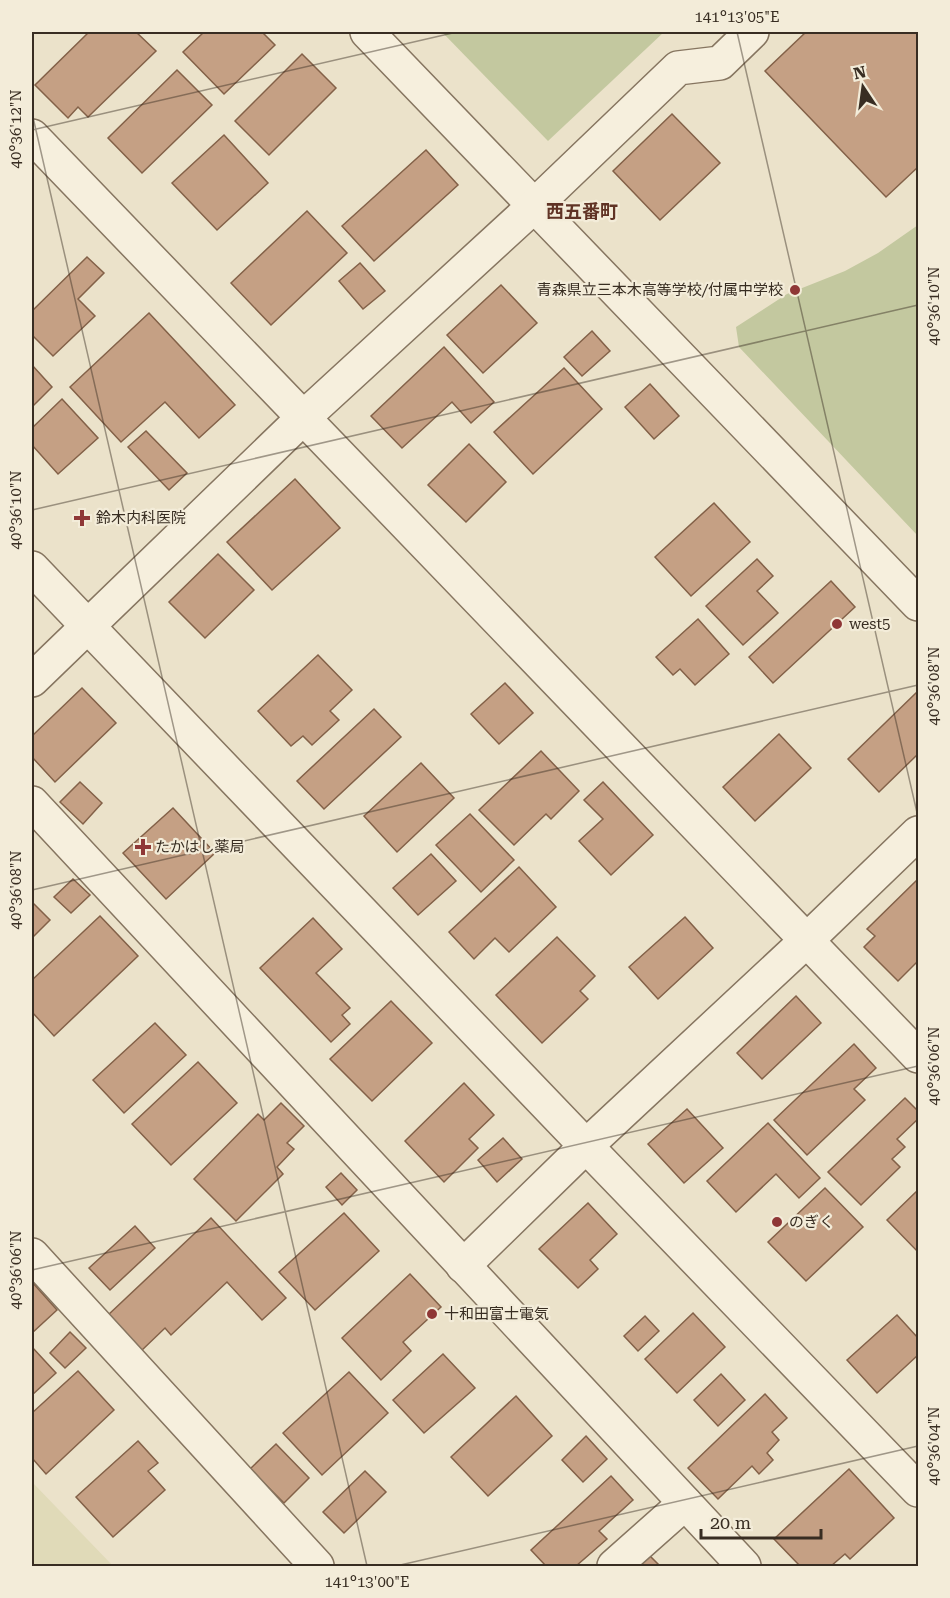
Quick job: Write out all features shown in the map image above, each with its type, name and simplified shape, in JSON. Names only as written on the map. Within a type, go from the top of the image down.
[{"type":"street","points":[[367,32],[918,604]]},
{"type":"street","points":[[32,680],[303,418],[534,206],[678,68],[720,63],[752,32]]},
{"type":"street","points":[[32,136],[918,1056]]},
{"type":"street","points":[[32,568],[918,1490]]},
{"type":"street","points":[[36,816],[744,1566]]},
{"type":"street","points":[[463,1266],[586,1146],[918,833]]},
{"type":"street","points":[[32,1255],[317,1566]]},
{"type":"street","points":[[614,1566],[685,1503]]},
{"type":"shaded area","points":[[32,1482],[113,1566],[32,1566]]},
{"type":"green space","points":[[442,32],[664,32],[548,141]]},
{"type":"green space","points":[[918,225],[918,536],[739,347],[736,327],[787,294],[845,271],[878,253]]},
{"type":"building","points":[[89,32],[136,32],[156,51],[88,117],[78,107],[68,118],[35,85]]},
{"type":"building","points":[[204,32],[262,32],[275,45],[224,94],[183,52]]},
{"type":"building","points":[[806,32],[918,32],[918,167],[886,197],[765,71]]},
{"type":"building","points":[[302,54],[336,88],[269,155],[235,121]]},
{"type":"building","points":[[177,70],[212,105],[142,173],[108,138]]},
{"type":"building","points":[[672,114],[720,163],[660,220],[613,171]]},
{"type":"building","points":[[224,135],[268,183],[217,230],[172,183]]},
{"type":"building","points":[[426,150],[458,185],[374,261],[342,226]]},
{"type":"building","points":[[307,211],[347,253],[271,325],[231,283]]},
{"type":"building","points":[[87,257],[104,273],[78,299],[95,316],[53,356],[32,335],[32,311]]},
{"type":"building","points":[[360,263],[385,291],[363,309],[339,281]]},
{"type":"building","points":[[501,285],[537,323],[483,373],[447,335]]},
{"type":"building","points":[[149,313],[235,405],[199,438],[165,402],[121,442],[70,387]]},
{"type":"building","points":[[592,331],[610,351],[582,376],[564,357]]},
{"type":"building","points":[[444,347],[494,402],[471,423],[452,402],[402,448],[371,416]]},
{"type":"building","points":[[32,365],[52,387],[32,407]]},
{"type":"building","points":[[564,368],[602,409],[533,474],[494,432]]},
{"type":"building","points":[[650,384],[679,416],[654,439],[625,407]]},
{"type":"building","points":[[62,399],[98,438],[58,474],[32,445],[32,428]]},
{"type":"building","points":[[146,431],[187,473],[169,490],[128,447]]},
{"type":"building","points":[[469,444],[506,482],[466,522],[428,485]]},
{"type":"building","points":[[295,479],[340,528],[272,590],[227,542]]},
{"type":"building","points":[[714,503],[750,542],[691,596],[655,557]]},
{"type":"building","points":[[218,554],[254,590],[205,638],[169,602]]},
{"type":"building","points":[[757,559],[773,576],[757,591],[778,613],[743,645],[706,606]]},
{"type":"building","points":[[831,581],[855,607],[773,683],[749,657]]},
{"type":"building","points":[[698,619],[729,654],[695,685],[680,669],[673,675],[656,657]]},
{"type":"building","points":[[318,655],[352,690],[330,711],[339,720],[312,745],[303,736],[291,746],[258,711]]},
{"type":"building","points":[[505,683],[533,713],[499,744],[471,714]]},
{"type":"building","points":[[82,688],[116,723],[55,782],[32,757],[32,736]]},
{"type":"building","points":[[918,691],[918,754],[879,792],[848,759]]},
{"type":"building","points":[[374,709],[401,737],[324,809],[297,781]]},
{"type":"building","points":[[779,734],[811,768],[755,821],[723,787]]},
{"type":"building","points":[[541,751],[579,791],[551,819],[546,814],[514,845],[479,810]]},
{"type":"building","points":[[421,763],[454,798],[397,852],[364,816]]},
{"type":"building","points":[[80,782],[102,803],[83,824],[60,802]]},
{"type":"building","points":[[603,782],[653,835],[611,875],[579,841],[603,819],[584,800]]},
{"type":"building","points":[[173,808],[215,853],[166,899],[123,853]]},
{"type":"building","points":[[470,814],[514,860],[481,892],[436,845]]},
{"type":"building","points":[[431,854],[456,881],[418,915],[393,888]]},
{"type":"building","points":[[519,867],[556,907],[509,952],[495,938],[474,959],[449,932]]},
{"type":"building","points":[[73,879],[90,895],[71,913],[54,897]]},
{"type":"building","points":[[917,880],[918,961],[898,981],[864,947],[875,936],[867,929]]},
{"type":"building","points":[[32,902],[50,920],[32,938]]},
{"type":"building","points":[[100,916],[138,956],[54,1036],[32,1012],[32,980]]},
{"type":"building","points":[[685,917],[713,948],[658,999],[629,967]]},
{"type":"building","points":[[313,918],[342,949],[316,973],[350,1008],[342,1015],[350,1024],[331,1042],[260,968]]},
{"type":"building","points":[[557,937],[595,976],[580,991],[588,999],[542,1043],[496,995]]},
{"type":"building","points":[[796,996],[821,1023],[762,1079],[737,1053]]},
{"type":"building","points":[[391,1001],[432,1043],[372,1101],[330,1059]]},
{"type":"building","points":[[155,1023],[186,1055],[124,1113],[93,1080]]},
{"type":"building","points":[[854,1044],[876,1068],[854,1089],[865,1100],[807,1155],[774,1120]]},
{"type":"building","points":[[198,1062],[237,1103],[171,1165],[132,1124]]},
{"type":"building","points":[[464,1083],[494,1115],[469,1139],[478,1148],[444,1182],[405,1141]]},
{"type":"building","points":[[905,1098],[918,1111],[918,1119],[897,1139],[905,1147],[892,1159],[900,1167],[861,1205],[828,1172]]},
{"type":"building","points":[[281,1103],[304,1126],[287,1143],[294,1149],[277,1167],[283,1174],[236,1221],[194,1179],[258,1114],[264,1120]]},
{"type":"building","points":[[687,1109],[723,1148],[684,1183],[648,1144]]},
{"type":"building","points":[[768,1123],[820,1178],[799,1198],[776,1174],[736,1212],[707,1181]]},
{"type":"building","points":[[503,1138],[522,1159],[497,1182],[478,1160]]},
{"type":"building","points":[[341,1173],[357,1190],[342,1205],[326,1187]]},
{"type":"building","points":[[825,1188],[863,1227],[806,1281],[768,1242]]},
{"type":"building","points":[[918,1190],[918,1252],[887,1220]]},
{"type":"building","points":[[588,1203],[617,1234],[590,1260],[598,1269],[578,1288],[539,1249]]},
{"type":"building","points":[[344,1213],[379,1251],[315,1310],[279,1272]]},
{"type":"building","points":[[211,1218],[286,1298],[262,1320],[227,1282],[171,1335],[165,1328],[140,1352],[107,1316]]},
{"type":"building","points":[[135,1226],[155,1248],[110,1290],[89,1268]]},
{"type":"building","points":[[410,1274],[441,1307],[403,1342],[411,1351],[381,1380],[342,1338]]},
{"type":"building","points":[[32,1282],[57,1310],[32,1333]]},
{"type":"building","points":[[693,1313],[725,1347],[677,1393],[645,1359]]},
{"type":"building","points":[[897,1315],[918,1338],[918,1355],[877,1393],[847,1360]]},
{"type":"building","points":[[645,1316],[659,1331],[638,1351],[624,1336]]},
{"type":"building","points":[[70,1332],[86,1348],[65,1368],[50,1353]]},
{"type":"building","points":[[32,1347],[56,1373],[32,1395]]},
{"type":"building","points":[[443,1354],[475,1388],[424,1433],[393,1400]]},
{"type":"building","points":[[78,1371],[114,1410],[46,1474],[32,1458],[32,1413]]},
{"type":"building","points":[[349,1372],[388,1413],[322,1475],[283,1433]]},
{"type":"building","points":[[721,1374],[745,1400],[718,1426],[694,1400]]},
{"type":"building","points":[[765,1394],[787,1418],[772,1432],[779,1440],[767,1453],[773,1460],[759,1474],[752,1466],[718,1499],[688,1468]]},
{"type":"building","points":[[516,1396],[552,1436],[488,1496],[451,1457]]},
{"type":"building","points":[[586,1436],[607,1459],[583,1482],[562,1460]]},
{"type":"building","points":[[138,1441],[158,1463],[148,1471],[165,1490],[113,1537],[76,1497]]},
{"type":"building","points":[[276,1444],[309,1478],[284,1503],[250,1469]]},
{"type":"building","points":[[849,1469],[894,1518],[850,1559],[845,1554],[831,1566],[800,1566],[774,1539]]},
{"type":"building","points":[[365,1471],[386,1492],[344,1533],[323,1512]]},
{"type":"building","points":[[611,1476],[633,1500],[599,1531],[607,1539],[576,1566],[546,1566],[531,1550]]},
{"type":"building","points":[[647,1553],[660,1566],[633,1566]]},
{"type":"place","name":"青森県立三本木高等学校/付属中学校","points":[[795,290]]},
{"type":"place","name":"鈴木内科医院","points":[[82,518]]},
{"type":"place","name":"west5","points":[[837,624]]},
{"type":"place","name":"たかはし薬局","points":[[143,847]]},
{"type":"place","name":"のぎく","points":[[777,1222]]},
{"type":"place","name":"十和田富士電気","points":[[432,1314]]},
{"type":"district","name":"西五番町","points":[[582,211]]}]
